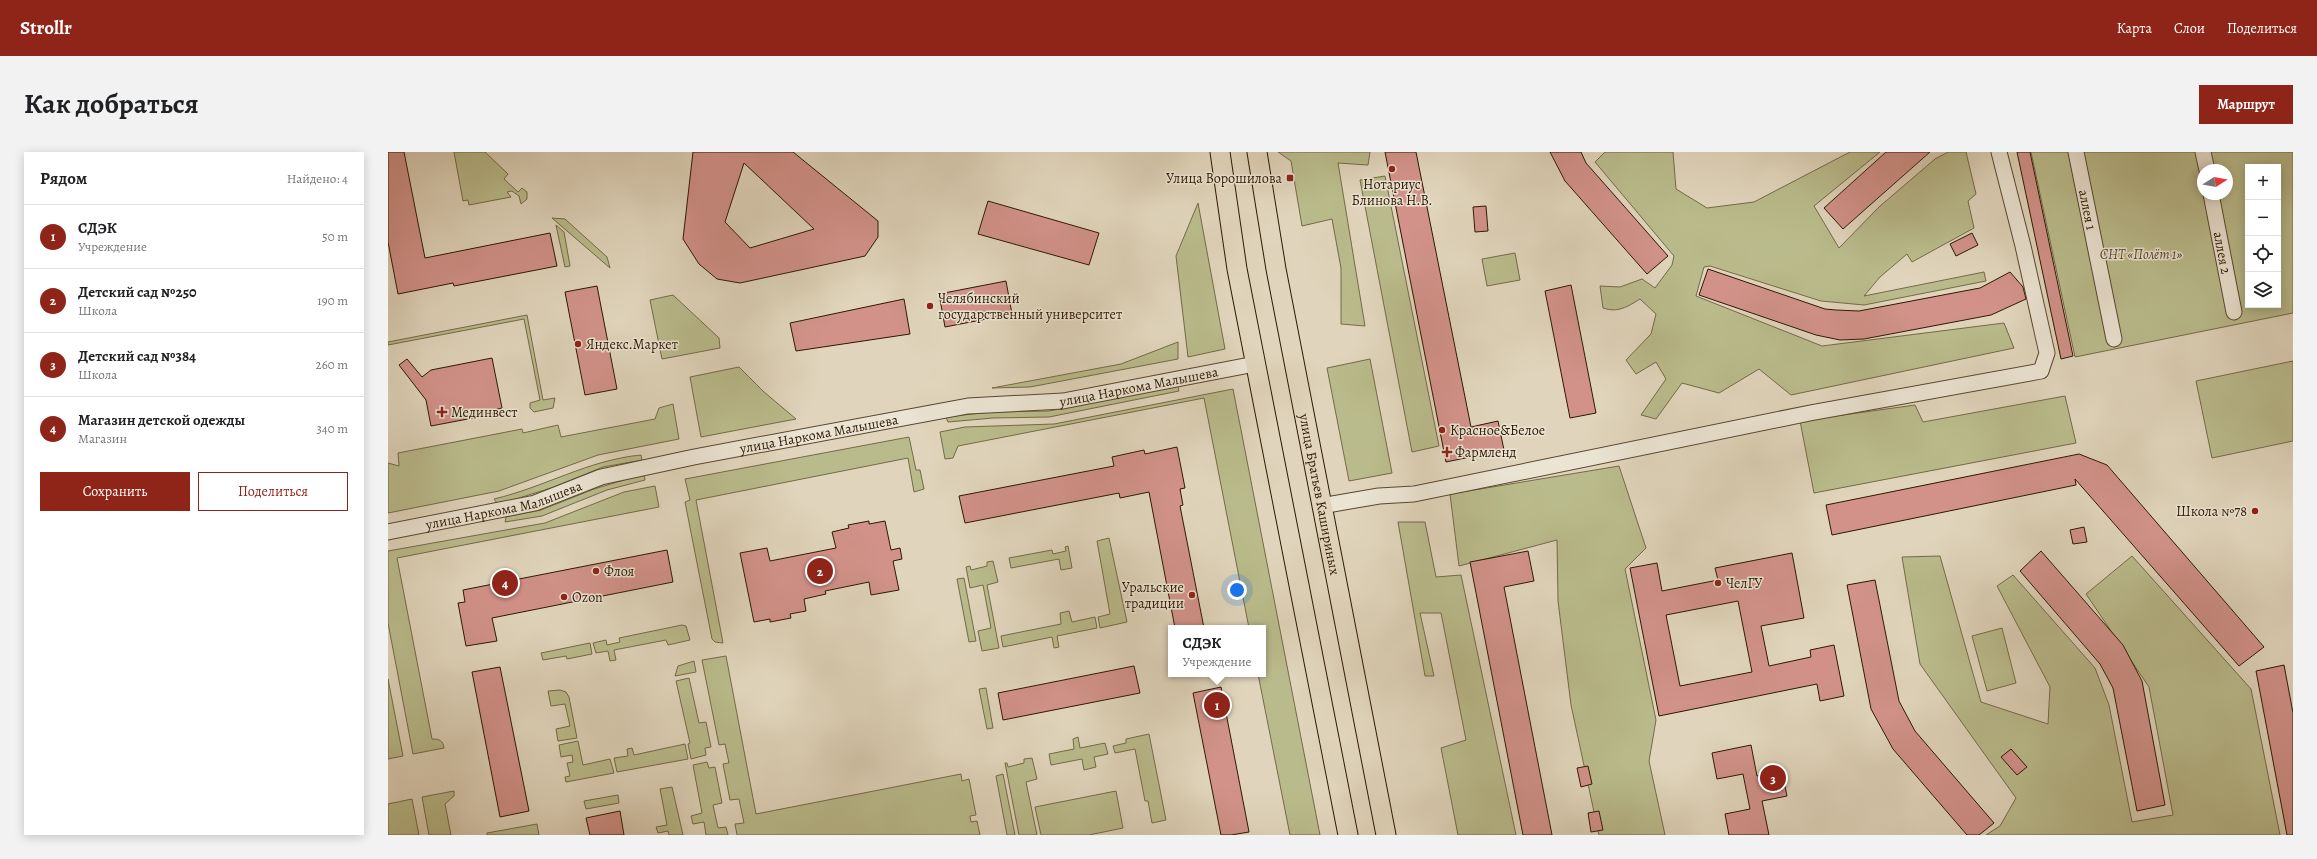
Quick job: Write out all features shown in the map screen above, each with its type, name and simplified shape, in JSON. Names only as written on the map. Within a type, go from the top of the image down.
[{"type":"main road","points":[[1220,152],[1237,269],[1346,830]]},
{"type":"main road","name":"улица Братьев Кашириных","points":[[1257,152],[1276,269],[1386,835]]},
{"type":"street","points":[[1322,506],[1379,496],[1414,494],[1810,413],[2041,371],[2047,353],[2024,246],[1999,152]]},
{"type":"street","name":"аллея 1","points":[[2076,152],[2114,339]]},
{"type":"street","points":[[2203,152],[2206,164]]},
{"type":"street","name":"аллея 2","points":[[2212,200],[2234,312]]},
{"type":"street","name":"улица Наркома Малышева","points":[[388,532],[535,503],[601,477],[702,456],[968,406],[1063,400],[1255,364]]},
{"type":"green space","points":[[454,152],[485,152],[508,174],[504,179],[518,192],[522,188],[527,192],[527,199],[521,204],[519,196],[512,191],[507,192],[511,197],[469,205],[468,200],[463,201]]},
{"type":"green space","points":[[1278,152],[1370,152],[1368,165],[1338,163],[1365,326],[1341,324],[1341,268],[1332,219],[1302,226],[1291,161]]},
{"type":"green space","points":[[1605,152],[1673,152],[1676,189],[1707,208],[1754,202],[1850,152],[1880,152],[1814,206],[1839,248],[1879,207],[1935,159],[1948,152],[1966,152],[1976,194],[1968,201],[1974,228],[1912,262],[1907,254],[1880,277],[1864,296],[1984,272],[1986,281],[1864,305],[1821,301],[1710,266],[1704,267],[1696,296],[1822,346],[2004,323],[2014,348],[1791,395],[1759,369],[1719,393],[1682,383],[1656,419],[1641,415],[1666,379],[1656,362],[1636,374],[1626,360],[1651,334],[1656,314],[1640,299],[1627,307],[1613,310],[1603,308],[1600,286],[1620,287],[1642,279],[1655,288],[1672,265],[1674,256],[1595,162]]},
{"type":"green space","name":"СНТ «Полёт 1»","points":[[2031,152],[2293,152],[2293,313],[2075,357]]},
{"type":"green space","points":[[1385,176],[1439,446],[1412,452],[1360,180]]},
{"type":"green space","points":[[1198,203],[1225,349],[1188,357],[1176,256]]},
{"type":"green space","points":[[552,218],[565,219],[607,257],[610,268]]},
{"type":"green space","points":[[556,225],[564,232],[570,266],[565,267]]},
{"type":"green space","points":[[1515,253],[1520,280],[1487,286],[1482,259]]},
{"type":"green space","points":[[673,295],[719,338],[720,348],[662,359],[650,300]]},
{"type":"green space","points":[[527,315],[543,400],[555,398],[553,408],[534,412],[530,408],[530,403],[540,400],[524,319],[388,345],[388,342]]},
{"type":"green space","points":[[1178,342],[1178,359],[1030,387],[992,388],[1121,364]]},
{"type":"green space","points":[[1370,359],[1392,473],[1349,481],[1327,368]]},
{"type":"green space","points":[[2293,361],[2293,441],[2212,458],[2196,381]]},
{"type":"green space","points":[[739,367],[764,392],[796,419],[701,437],[690,377]]},
{"type":"green space","points":[[1178,386],[1179,391],[1049,417],[993,418],[948,422],[946,417],[990,412],[1049,411]]},
{"type":"green space","points":[[1233,389],[1320,835],[1290,835],[1259,677],[1266,677],[1266,625],[1248,625],[1204,398],[958,446],[953,458],[945,459],[940,432],[965,427],[1054,424]]},
{"type":"green space","points":[[2065,396],[2076,443],[1814,493],[1800,421],[1915,405],[1923,422]]},
{"type":"green space","points":[[673,404],[679,439],[598,455],[499,491],[388,513],[388,463],[399,466],[398,453],[522,429],[523,433],[558,425],[561,437],[655,419],[659,408]]},
{"type":"green space","points":[[909,437],[916,470],[920,470],[924,489],[914,492],[908,458],[696,500],[723,643],[715,642],[712,639],[685,502],[690,500],[685,479]]},
{"type":"green space","points":[[641,455],[642,460],[603,467],[554,487],[500,504],[494,499],[531,488],[603,462]]},
{"type":"green space","points":[[1619,466],[1646,548],[1625,569],[1656,720],[1649,761],[1665,835],[1599,835],[1571,705],[1558,601],[1557,540],[1459,566],[1450,494]]},
{"type":"green space","points":[[644,474],[645,480],[607,490],[542,516],[505,522],[506,517],[541,510],[594,489]]},
{"type":"green space","points":[[655,486],[659,507],[397,558],[432,739],[440,740],[443,743],[444,748],[413,754],[388,623],[388,551],[545,523],[624,492]]},
{"type":"green space","points":[[1398,522],[1425,522],[1436,577],[1461,575],[1516,835],[1458,835],[1441,748],[1466,740],[1441,613],[1420,613],[1434,676],[1425,676]]},
{"type":"green space","points":[[1109,538],[1127,622],[1100,628],[1098,617],[1110,614],[1097,541]]},
{"type":"green space","points":[[1068,546],[1072,568],[1061,570],[1059,559],[1011,568],[1009,558],[1052,550],[1053,554],[1066,551],[1065,547]]},
{"type":"green space","points":[[1940,556],[1981,702],[2048,724],[2050,687],[1997,586],[2013,575],[2095,668],[2109,705],[2132,822],[2173,815],[2149,687],[2086,594],[2132,556],[2251,689],[2280,835],[1986,835],[2000,826],[2016,798],[1920,664],[1902,557]]},
{"type":"green space","points":[[993,561],[998,582],[987,585],[999,648],[982,651],[978,631],[991,628],[983,585],[970,588],[966,567],[970,566],[971,570],[987,566],[987,562]]},
{"type":"green space","points":[[964,578],[976,641],[969,642],[957,579]]},
{"type":"green space","points":[[1069,611],[1072,622],[1095,617],[1097,628],[1057,636],[1059,647],[1054,648],[1052,637],[1003,647],[1001,636],[1061,624],[1060,613]]},
{"type":"green space","points":[[682,625],[686,626],[690,640],[668,645],[666,640],[614,650],[616,660],[610,661],[608,651],[596,653],[593,643],[606,640],[607,645],[620,642],[619,638]]},
{"type":"green space","points":[[2002,628],[2016,683],[1987,691],[1972,636]]},
{"type":"green space","points":[[590,643],[592,654],[567,659],[566,656],[543,660],[541,653]]},
{"type":"green space","points":[[726,656],[756,814],[961,774],[962,781],[969,779],[976,815],[970,816],[971,822],[977,821],[980,835],[737,835],[735,824],[744,823],[739,799],[730,800],[723,764],[729,763],[725,744],[719,745],[702,660]]},
{"type":"green space","points":[[694,661],[696,672],[675,676],[678,666]]},
{"type":"green space","points":[[689,678],[699,723],[706,722],[711,747],[705,748],[706,755],[691,759],[688,744],[690,743],[676,681]]},
{"type":"green space","points":[[388,679],[403,756],[388,759]]},
{"type":"green space","points":[[986,688],[993,728],[987,729],[979,689]]},
{"type":"green space","points":[[560,690],[566,692],[569,697],[577,738],[558,741],[556,729],[570,726],[565,704],[551,706],[548,691]]},
{"type":"green space","points":[[1149,734],[1166,820],[1152,823],[1148,801],[1145,801],[1135,749],[1115,753],[1113,746],[1126,743],[1126,739]]},
{"type":"green space","points":[[1078,737],[1080,748],[1105,743],[1108,754],[1094,757],[1096,767],[1084,770],[1082,759],[1051,765],[1049,754],[1074,749],[1073,739]]},
{"type":"green space","points":[[578,741],[583,765],[610,759],[614,773],[566,782],[565,777],[570,776],[567,763],[573,762],[572,755],[561,757],[559,745]]},
{"type":"green space","points":[[685,744],[688,759],[617,772],[614,758],[628,756],[627,749],[632,748],[634,755]]},
{"type":"green space","points":[[1032,758],[1037,779],[1026,782],[1037,835],[1019,835],[1005,763],[1007,763],[1008,767],[1024,763],[1024,759]]},
{"type":"green space","points":[[707,762],[709,768],[715,767],[722,803],[713,805],[718,828],[726,827],[728,835],[706,835],[704,822],[693,824],[691,816],[702,813],[693,765]]},
{"type":"green space","points":[[1003,774],[1015,835],[1007,835],[996,776]]},
{"type":"green space","points":[[672,787],[683,835],[669,835],[668,831],[658,833],[656,827],[667,825],[660,789]]},
{"type":"green space","points":[[454,791],[454,796],[445,804],[451,835],[429,835],[422,797]]},
{"type":"green space","points":[[1116,791],[1123,828],[1089,835],[1041,835],[1035,807]]},
{"type":"green space","points":[[618,795],[619,803],[586,809],[584,801]]},
{"type":"green space","points":[[412,799],[419,835],[388,835],[388,804]]},
{"type":"green space","points":[[537,824],[539,835],[487,835],[487,833]]},
{"type":"building","points":[[388,152],[404,152],[425,258],[550,233],[557,266],[454,286],[453,283],[398,294],[388,242]]},
{"type":"building","points":[[693,152],[793,152],[878,221],[878,237],[865,256],[740,283],[717,279],[699,264],[683,239]],"holes":[[[744,163],[814,229],[750,248],[725,222]]]},
{"type":"building","points":[[1385,152],[1416,152],[1471,427],[1498,421],[1504,450],[1446,462]]},
{"type":"building","points":[[1550,152],[1581,152],[1586,163],[1668,256],[1647,274],[1565,181]]},
{"type":"building","points":[[1886,152],[1930,152],[1843,229],[1824,208]]},
{"type":"building","points":[[2017,152],[2030,152],[2073,356],[2061,359]]},
{"type":"building","points":[[988,201],[1099,233],[1089,265],[978,234]]},
{"type":"building","points":[[1486,206],[1488,231],[1475,232],[1473,207]]},
{"type":"building","points":[[1972,233],[1978,245],[1956,256],[1950,244]]},
{"type":"building","points":[[1708,269],[1825,309],[1859,311],[1980,288],[2010,272],[2023,287],[2026,299],[1991,315],[1864,339],[1840,340],[1816,335],[1699,295]]},
{"type":"building","points":[[1006,281],[1012,314],[945,327],[939,294]]},
{"type":"building","points":[[1571,285],[1596,413],[1570,418],[1545,291]]},
{"type":"building","points":[[597,286],[617,389],[585,395],[565,292]]},
{"type":"building","points":[[904,299],[910,334],[796,351],[790,323]]},
{"type":"building","points":[[492,358],[502,408],[494,410],[494,414],[431,426],[426,400],[399,365],[407,359],[422,377],[431,370]]},
{"type":"building","points":[[1177,447],[1185,488],[1180,489],[1183,505],[1180,506],[1203,625],[1174,625],[1149,492],[1120,498],[1119,493],[965,523],[959,496],[1114,466],[1112,457],[1144,450],[1145,454]]},
{"type":"building","points":[[2079,454],[2107,465],[2264,647],[2239,666],[2075,479],[2076,485],[1832,535],[1826,505]]},
{"type":"building","points":[[869,521],[869,524],[885,521],[891,550],[900,548],[902,559],[893,561],[899,590],[871,595],[869,582],[825,591],[826,594],[804,599],[806,611],[790,614],[791,618],[770,622],[770,619],[754,622],[740,553],[767,548],[770,561],[836,548],[832,532],[849,528],[848,525]]},
{"type":"building","points":[[2084,527],[2087,542],[2073,544],[2070,530]]},
{"type":"building","points":[[667,550],[673,582],[492,618],[497,641],[466,646],[458,603],[465,602],[463,590]]},
{"type":"building","points":[[1528,551],[1534,581],[1504,587],[1552,835],[1523,835],[1470,562]]},
{"type":"building","points":[[2041,551],[2123,645],[2142,681],[2165,805],[2137,811],[2113,688],[2100,664],[2020,571]]},
{"type":"building","points":[[1792,553],[1804,618],[1761,626],[1769,666],[1811,657],[1810,650],[1834,645],[1844,696],[1820,701],[1817,684],[1659,716],[1630,568],[1657,563],[1662,591],[1718,580],[1715,568]],"holes":[[[1738,601],[1752,672],[1680,686],[1666,615]]]},
{"type":"building","points":[[1875,580],[1899,701],[1915,731],[1994,823],[1979,835],[1967,835],[1893,749],[1871,709],[1847,585]]},
{"type":"building","points":[[2284,665],[2293,713],[2293,835],[2287,835],[2256,671]]},
{"type":"building","points":[[1134,666],[1140,693],[1003,720],[998,693]]},
{"type":"building","points":[[500,667],[529,811],[500,817],[472,672]]},
{"type":"building","points":[[1221,687],[1249,832],[1231,835],[1221,835],[1193,693]]},
{"type":"building","points":[[1751,745],[1757,776],[1782,771],[1787,796],[1762,801],[1769,835],[1729,835],[1725,814],[1750,809],[1743,774],[1717,779],[1712,753]]},
{"type":"building","points":[[2011,749],[2027,767],[2017,775],[2001,757]]},
{"type":"building","points":[[1588,766],[1592,784],[1581,787],[1577,768]]},
{"type":"building","points":[[620,811],[624,835],[590,835],[586,818]]},
{"type":"building","points":[[1599,811],[1603,830],[1591,832],[1588,813]]},
{"type":"place","name":"Нотариус Блинова Н.В.","points":[[1392,169]]},
{"type":"place","name":"Улица Ворошилова","points":[[1290,178]]},
{"type":"place","name":"Челябинский государственный университет","points":[[930,306]]},
{"type":"place","name":"Яндекс.Маркет","points":[[578,344]]},
{"type":"place","name":"Мединвест","points":[[442,412]]},
{"type":"place","name":"Красное&Белое","points":[[1442,430]]},
{"type":"place","name":"Фармленд","points":[[1447,452]]},
{"type":"place","name":"Школа №78","points":[[2255,511]]},
{"type":"place","name":"Флоя","points":[[596,571]]},
{"type":"place","name":"Детский сад №250","points":[[820,571]]},
{"type":"place","name":"Магазин детской одежды","points":[[505,583]]},
{"type":"place","name":"ЧелГУ","points":[[1718,583]]},
{"type":"place","name":"Уральские традиции","points":[[1192,595]]},
{"type":"place","name":"Ozon","points":[[564,597]]},
{"type":"place","name":"СДЭК","points":[[1217,705]]},
{"type":"place","name":"Детский сад №384","points":[[1773,778]]}]
